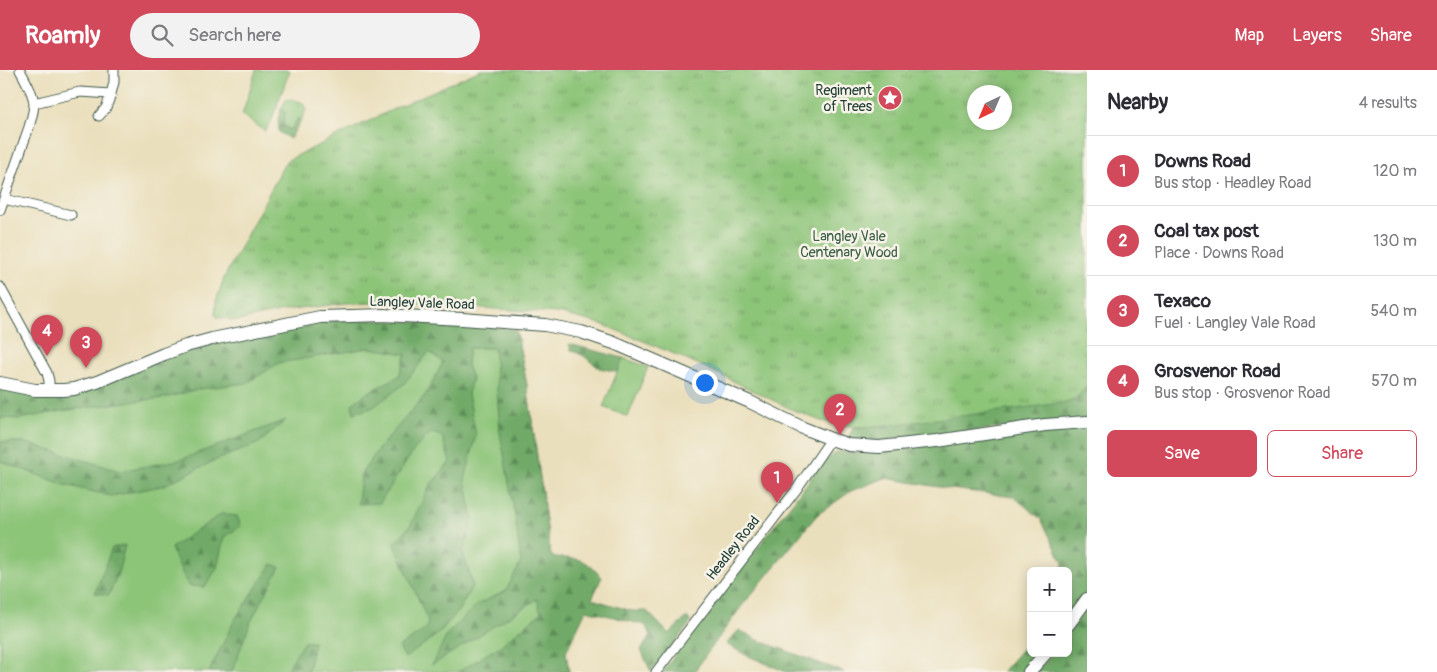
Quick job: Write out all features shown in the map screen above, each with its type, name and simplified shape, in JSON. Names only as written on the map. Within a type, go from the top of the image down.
[{"type":"street","points":[[0,210],[29,127],[34,103],[20,70]]},
{"type":"street","points":[[99,116],[106,108],[111,94],[114,70]]},
{"type":"street","points":[[34,103],[80,92],[111,94]]},
{"type":"street","points":[[4,199],[71,216]]},
{"type":"street","points":[[0,287],[47,373],[49,390]]},
{"type":"street","name":"Langley Vale Road","points":[[0,383],[49,390],[74,389],[97,382],[186,346],[295,321],[320,317],[358,315],[462,319],[545,324],[563,327],[597,337],[655,360],[803,428],[849,445],[879,447],[937,441],[1045,425],[1087,422]]},
{"type":"street","name":"Headley Road","points":[[656,672],[796,490],[830,439]]},
{"type":"street","points":[[1072,620],[1087,599]]},
{"type":"street","points":[[1029,672],[1042,657]]},
{"type":"green space","points":[[256,70],[290,70],[271,122],[265,131],[242,115]]},
{"type":"green space","name":"Langley Vale Centenary Wood","points":[[481,70],[1087,70],[1087,386],[1076,398],[1062,403],[890,425],[854,427],[821,421],[646,342],[601,324],[558,313],[383,302],[346,303],[284,311],[237,321],[218,318],[215,314],[216,301],[224,278],[286,161],[402,105]]},
{"type":"green space","points":[[1044,70],[891,424],[1062,403],[1076,398],[1087,386],[1087,418],[877,442],[848,438],[1000,130],[1012,130],[1012,112]]},
{"type":"green space","points":[[292,99],[303,103],[306,110],[301,120],[298,119],[291,130],[283,125],[285,112],[281,109],[286,100]]},
{"type":"green space","points":[[281,109],[285,112],[283,125],[291,130],[298,118],[301,120],[290,139],[279,132],[278,119]]},
{"type":"green space","points":[[343,319],[483,325],[516,330],[527,385],[551,556],[583,561],[602,577],[592,599],[632,611],[647,611],[669,634],[687,617],[691,622],[651,672],[641,650],[651,635],[645,625],[586,610],[566,652],[569,672],[458,672],[500,646],[541,613],[537,599],[432,665],[448,633],[476,605],[506,591],[521,562],[500,432],[494,348],[469,348],[467,365],[472,378],[468,394],[476,435],[465,480],[473,519],[463,553],[473,585],[459,610],[438,634],[405,658],[399,647],[426,629],[428,621],[394,543],[410,526],[430,485],[450,462],[442,436],[431,433],[414,450],[380,503],[358,504],[361,474],[380,447],[426,394],[443,362],[429,352],[403,385],[372,408],[354,413],[352,404],[369,392],[399,376],[406,354],[369,348],[279,363],[247,383],[199,389],[165,398],[62,411],[19,419],[0,418],[0,388],[66,396],[157,360],[215,342]]},
{"type":"green space","points":[[516,330],[527,385],[569,672],[0,672],[0,388],[66,396],[157,360]]},
{"type":"green space","points":[[569,344],[623,358],[617,372],[599,368],[584,356],[571,350]]},
{"type":"green space","points":[[623,358],[648,367],[628,417],[603,407]]},
{"type":"green space","points":[[286,420],[259,443],[214,461],[162,486],[111,496],[65,485],[0,461],[0,442],[23,442],[120,471],[179,460]]},
{"type":"green space","points":[[1087,427],[1087,592],[1072,613],[1072,567],[1062,567],[1063,563],[1041,519],[1014,497],[885,478],[851,491],[817,515],[741,607],[694,672],[662,672],[824,461],[837,452],[865,453]]},
{"type":"green space","points":[[221,514],[237,516],[241,526],[224,537],[217,568],[205,587],[188,586],[171,548]]},
{"type":"green space","points":[[125,545],[118,573],[109,595],[95,593],[112,548]]},
{"type":"green space","points":[[272,564],[280,567],[250,623],[232,672],[209,672],[234,621]]},
{"type":"green space","points":[[1087,608],[1087,672],[1036,672],[1049,657],[1072,657],[1072,629]]},
{"type":"green space","points":[[739,630],[760,641],[844,672],[786,672],[746,655],[726,644]]},
{"type":"green space","points":[[304,642],[314,642],[308,672],[285,672]]},
{"type":"green space","points":[[1027,644],[1027,657],[1036,657],[1023,672],[1002,672]]},
{"type":"place","name":"Regiment of Trees","points":[[890,98]]},
{"type":"place","name":"Grosvenor Road","points":[[47,356]]},
{"type":"place","name":"Texaco","points":[[86,368]]},
{"type":"place","name":"Coal tax post","points":[[840,435]]},
{"type":"place","name":"Downs Road","points":[[777,503]]}]
